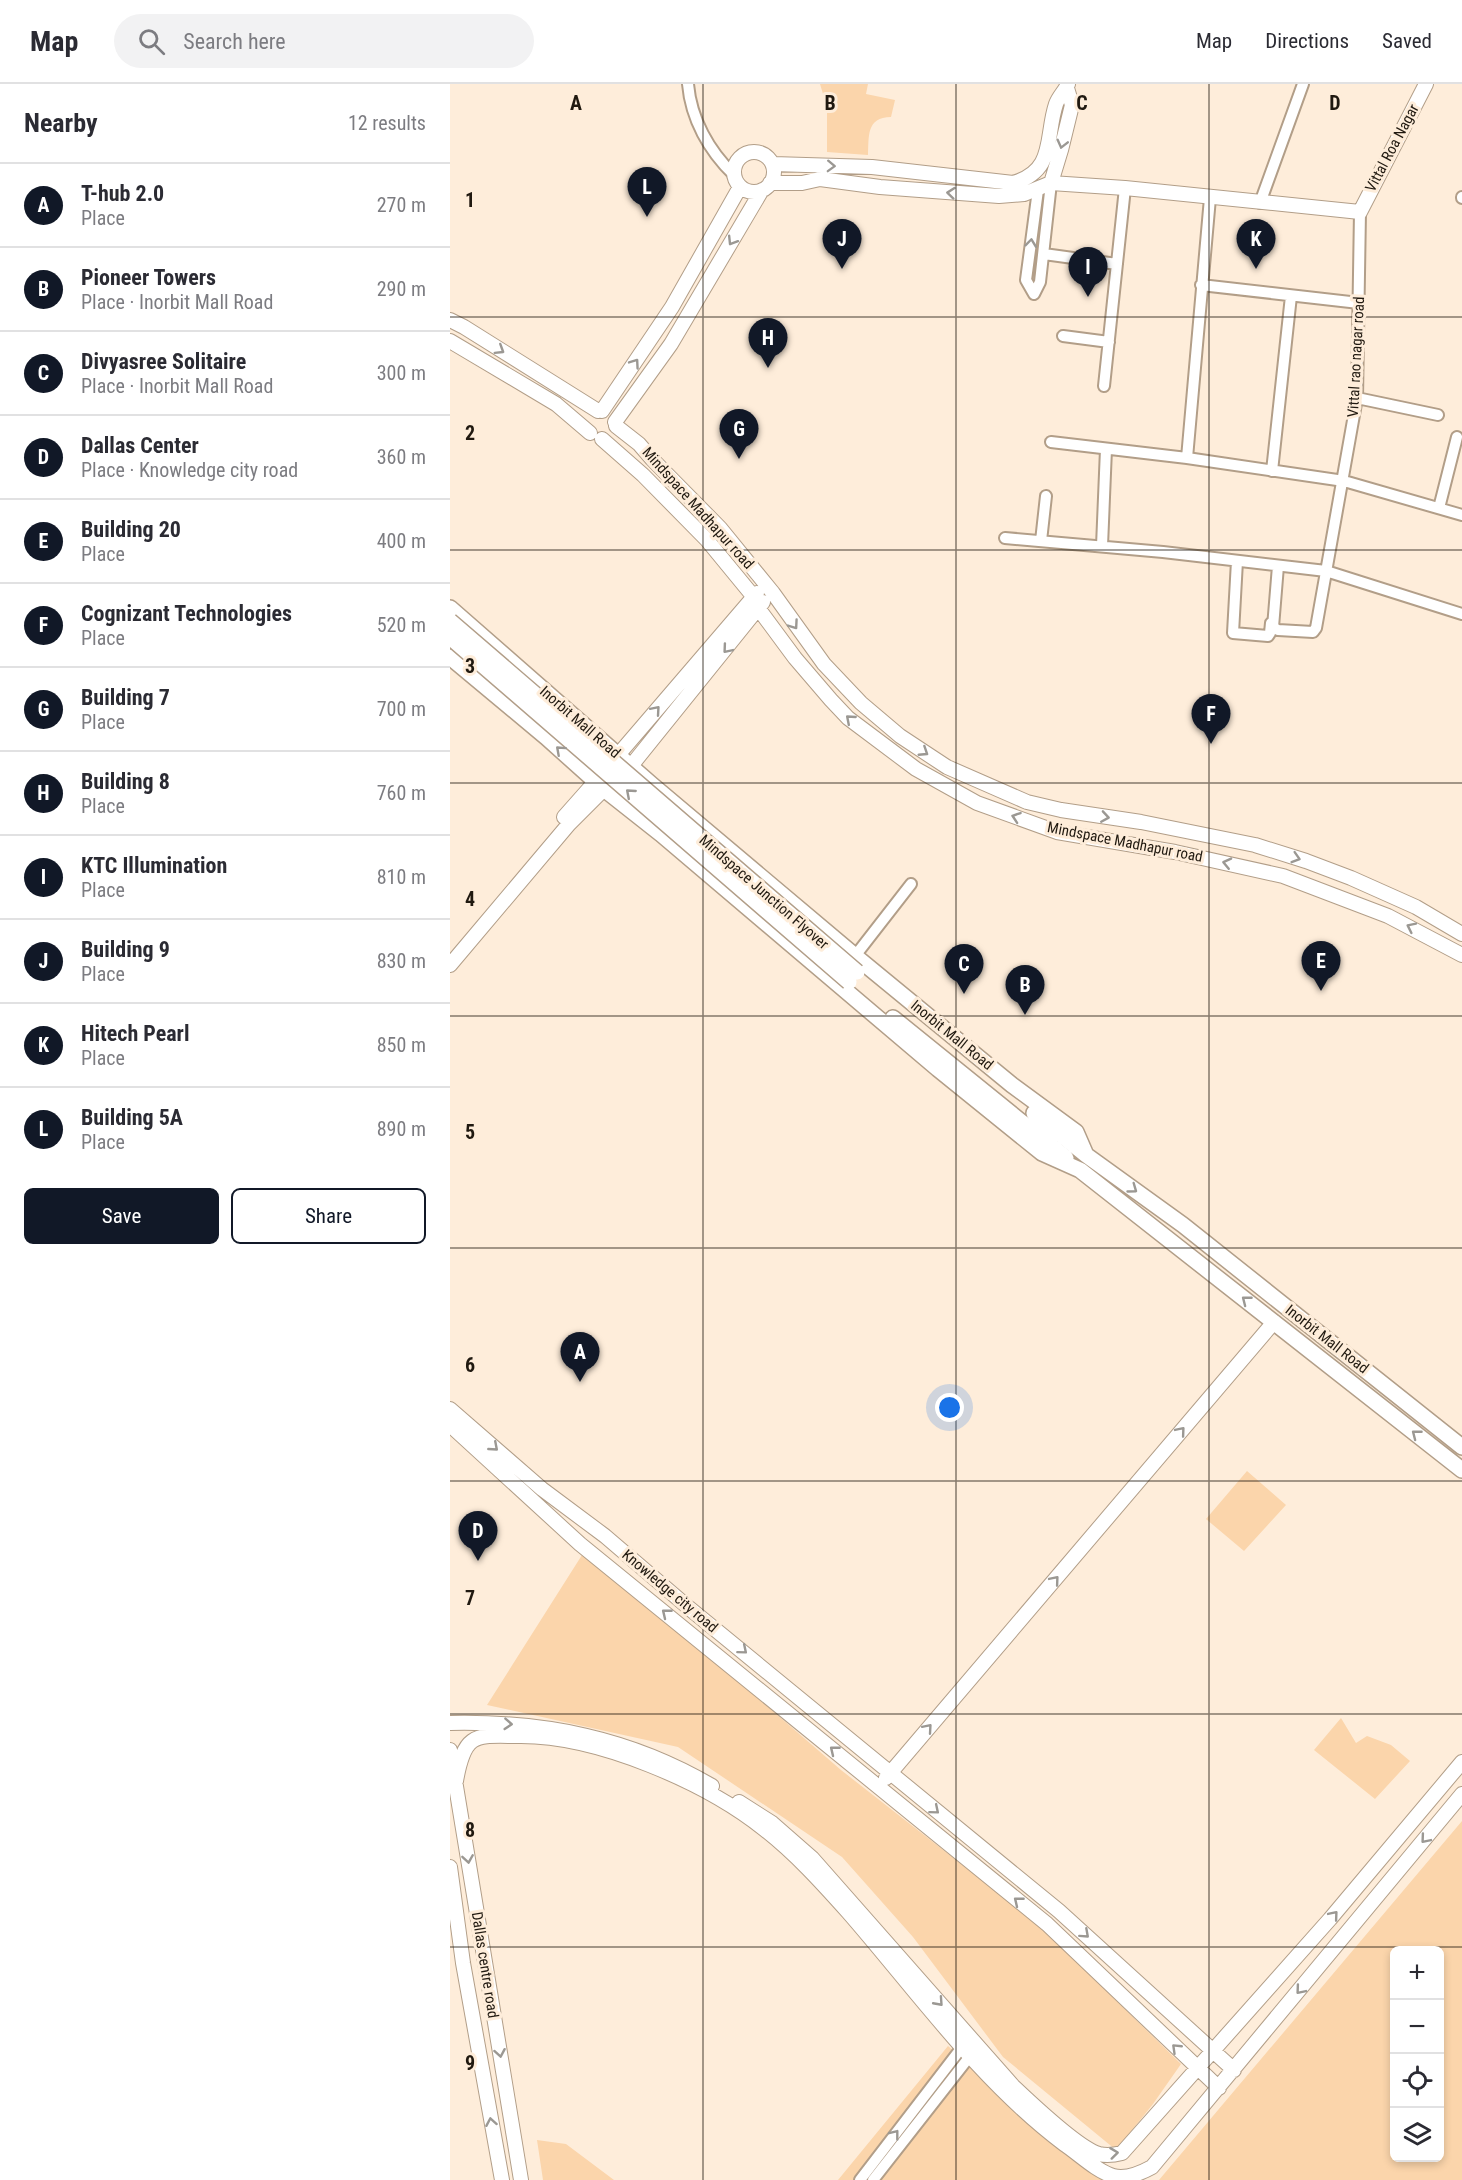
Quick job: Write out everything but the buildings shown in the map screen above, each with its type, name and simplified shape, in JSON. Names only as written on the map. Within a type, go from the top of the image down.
[{"type":"main road","name":"Inorbit Mall Road","points":[[450,608],[630,766],[791,902],[854,970]]},
{"type":"main road","name":"Mindspace Junction Flyover","points":[[450,621],[854,970]]},
{"type":"main road","name":"Mindspace Junction Flyover","points":[[450,637],[1083,1162]]},
{"type":"main road","points":[[476,679],[502,653]]},
{"type":"main road","name":"Inorbit Mall Road","points":[[450,657],[546,737],[599,786],[626,805],[938,1069],[1042,1153],[1083,1162],[1183,1225],[1462,1447]]},
{"type":"main road","points":[[770,926],[791,902]]},
{"type":"main road","name":"Inorbit Mall Road","points":[[1083,1162],[1274,1322],[1462,1470]]},
{"type":"street","points":[[688,84],[696,123],[715,155],[737,181],[750,192],[766,187],[820,179],[975,195],[1011,190],[1038,190],[1051,183],[1125,188],[1360,212]]},
{"type":"street","points":[[1260,203],[1303,84]]},
{"type":"street","name":"Vittal Roa Nagar","points":[[1360,212],[1426,84]]},
{"type":"street","points":[[773,164],[872,167],[1011,190],[1040,169],[1048,147],[1056,104],[1068,86]]},
{"type":"street","points":[[1038,190],[1026,280],[1035,294],[1040,282],[1051,183],[1072,105],[1068,86]]},
{"type":"street","points":[[753,151],[761,153],[773,164],[774,174],[665,352],[616,424],[612,435],[596,436],[588,420],[600,411],[672,307],[737,181],[734,166],[745,153],[753,151]]},
{"type":"street","points":[[1104,387],[1125,188]]},
{"type":"street","points":[[1187,458],[1210,198]]},
{"type":"street","name":"Vittal rao nagar road","points":[[1277,566],[1273,627],[1278,630],[1313,632],[1316,628],[1344,481],[1357,398],[1360,212]]},
{"type":"street","points":[[1044,254],[1117,264]]},
{"type":"street","points":[[1201,285],[1359,303]]},
{"type":"street","points":[[1272,471],[1291,296]]},
{"type":"street","points":[[450,320],[600,411],[607,412],[614,417],[616,424]]},
{"type":"street","points":[[1064,336],[1109,342]]},
{"type":"street","name":"Mindspace Madhapur road","points":[[450,341],[556,404],[643,475],[707,540],[756,602],[795,658],[848,718],[916,770],[977,803],[1057,832],[1175,852],[1278,875],[1388,916],[1462,955]]},
{"type":"street","points":[[1357,398],[1438,415]]},
{"type":"street","name":"Mindspace Madhapur road","points":[[616,424],[639,444],[720,528],[769,589],[824,664],[861,703],[900,736],[947,767],[1027,801],[1061,810],[1141,822],[1255,845],[1352,878],[1416,906],[1462,934]]},
{"type":"street","points":[[1439,508],[1457,437]]},
{"type":"street","points":[[1051,442],[1187,458],[1344,481],[1462,514]]},
{"type":"street","points":[[1102,546],[1106,449]]},
{"type":"street","points":[[1041,541],[1046,496]]},
{"type":"street","points":[[1005,538],[1102,546],[1326,571],[1462,614]]},
{"type":"street","points":[[1237,561],[1233,633],[1235,635],[1270,635],[1277,566]]},
{"type":"street","points":[[618,755],[769,589]]},
{"type":"street","points":[[630,766],[744,629],[756,602]]},
{"type":"street","points":[[450,952],[545,846],[569,824],[599,786]]},
{"type":"street","name":"Mindspace Madhapur road","points":[[1057,832],[1061,810]]},
{"type":"street","points":[[450,965],[545,846]]},
{"type":"street","points":[[854,970],[911,884]]},
{"type":"street","points":[[879,1787],[1274,1322]]},
{"type":"street","name":"Knowledge city road","points":[[450,1409],[542,1488],[605,1536],[689,1608],[1065,1916],[1234,2070]]},
{"type":"street","name":"Knowledge city road","points":[[450,1425],[580,1544],[1047,1924],[1219,2088]]},
{"type":"street","points":[[450,1723],[526,1725],[592,1736],[633,1748],[682,1768],[772,1823],[812,1858],[970,2047],[1008,2096],[1044,2129],[1101,2170],[1121,2178],[1152,2167],[1462,1794]]},
{"type":"street","points":[[456,1781],[464,1747],[476,1738],[539,1737],[600,1749],[629,1758],[703,1790],[764,1828],[808,1869],[970,2047],[1043,2114],[1091,2150],[1111,2156],[1122,2153],[1330,1919],[1462,1762]]},
{"type":"street","name":"Dallas centre road","points":[[450,1750],[521,2180]]},
{"type":"street","name":"Dallas centre road","points":[[450,1868],[457,1964],[502,2180]]},
{"type":"street","points":[[456,1950],[482,1946]]},
{"type":"street","points":[[457,1964],[484,1960]]},
{"type":"street","points":[[868,2178],[970,2047]]},
{"type":"shaded area","points":[[820,84],[868,84],[866,94],[895,100],[891,117],[877,120],[870,129],[868,155],[827,152],[827,107]]},
{"type":"shaded area","points":[[1247,1471],[1286,1505],[1244,1551],[1206,1519]]},
{"type":"shaded area","points":[[582,1555],[671,1623],[841,1770],[1039,1925],[1181,2064],[1116,2150],[1003,2057],[913,1937],[842,1857],[678,1747],[487,1705]]},
{"type":"shaded area","points":[[1341,1718],[1356,1743],[1367,1736],[1391,1745],[1410,1761],[1375,1799],[1314,1750]]},
{"type":"shaded area","points":[[1462,1821],[1462,2180],[1159,2180]]},
{"type":"shaded area","points":[[948,2046],[1105,2180],[838,2180]]},
{"type":"shaded area","points":[[537,2140],[566,2144],[614,2180],[543,2180]]},
{"type":"place","name":"Building 5A","points":[[647,217]]},
{"type":"place","name":"Building 9","points":[[842,269]]},
{"type":"place","name":"Hitech Pearl","points":[[1256,269]]},
{"type":"place","name":"KTC Illumination","points":[[1088,297]]},
{"type":"place","name":"Building 8","points":[[768,368]]},
{"type":"place","name":"Building 7","points":[[739,459]]},
{"type":"place","name":"Cognizant Technologies","points":[[1211,744]]},
{"type":"place","name":"Building 20","points":[[1321,991]]},
{"type":"place","name":"Divyasree Solitaire","points":[[964,994]]},
{"type":"place","name":"Pioneer Towers","points":[[1025,1015]]},
{"type":"place","name":"T-hub 2.0","points":[[580,1382]]},
{"type":"place","name":"Dallas Center","points":[[478,1561]]}]
